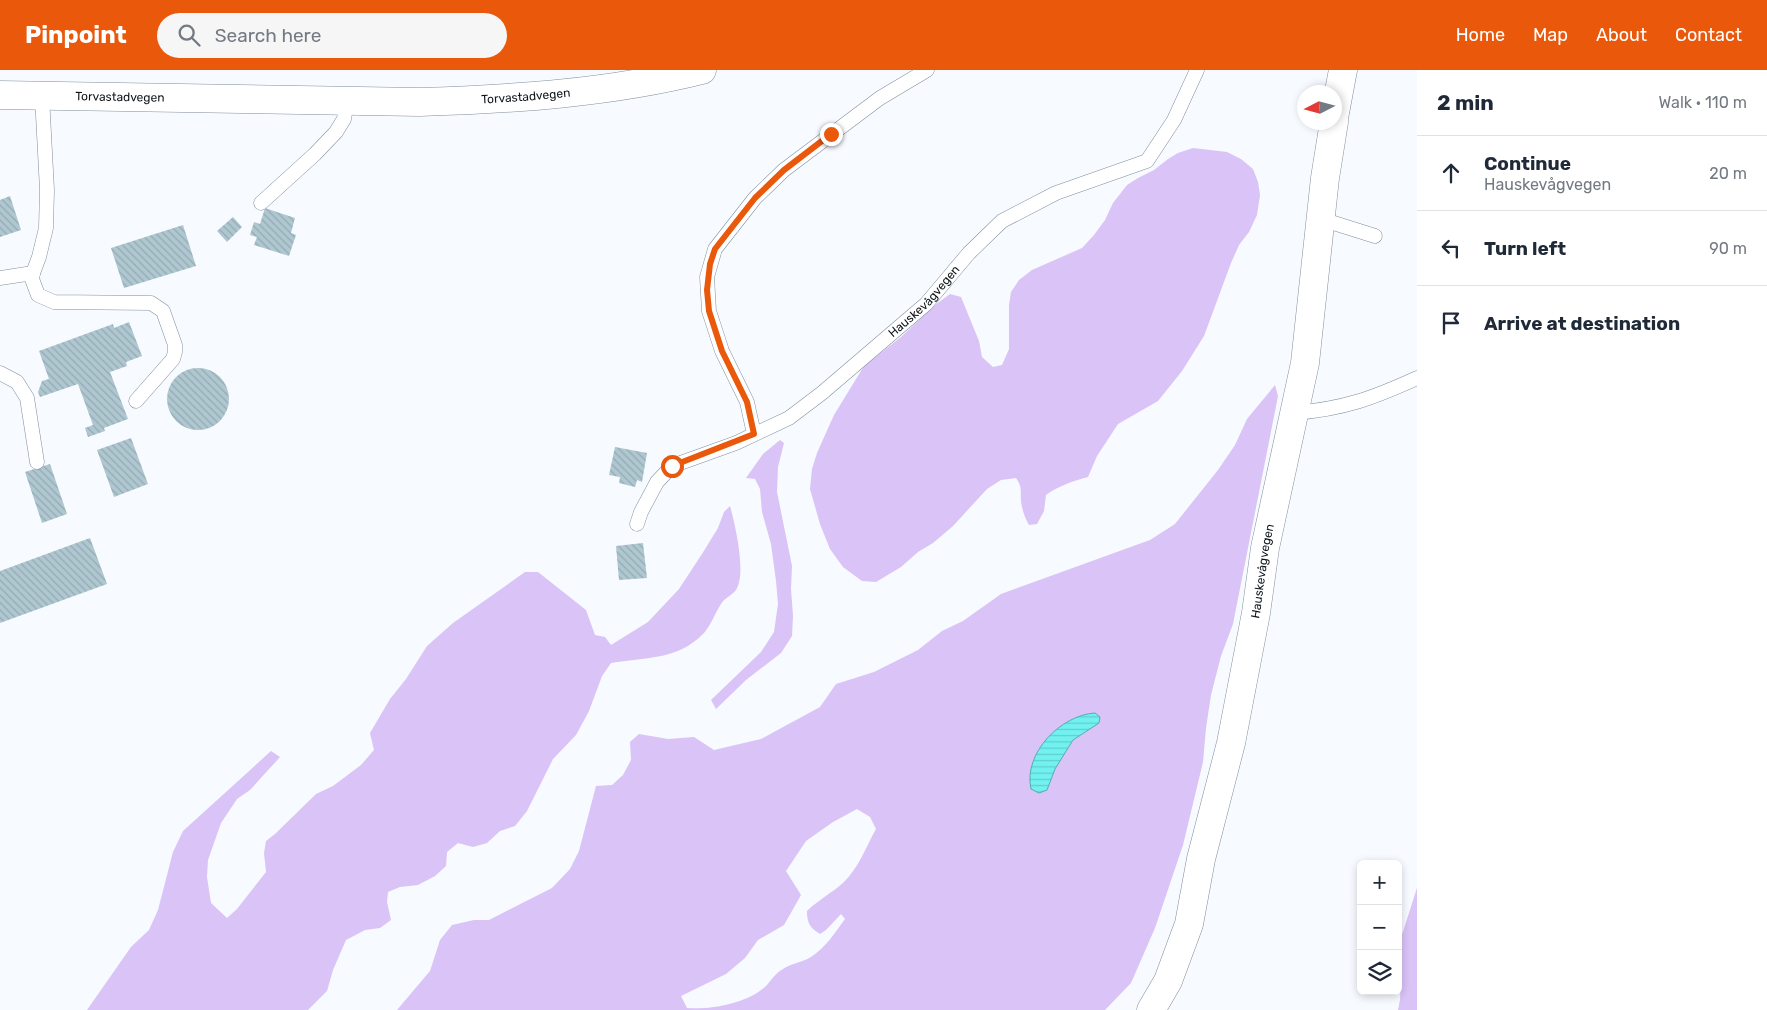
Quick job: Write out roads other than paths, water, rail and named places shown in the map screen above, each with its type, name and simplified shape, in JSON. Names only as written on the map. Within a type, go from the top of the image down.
[{"type":"street","name":"Torvastadvegen","points":[[0,96],[430,102],[523,97],[586,91],[702,70]]},
{"type":"street","points":[[1340,85],[1343,70]]},
{"type":"street","name":"Hauskevågvegen","points":[[1151,1010],[1168,981],[1189,924],[1201,859],[1231,743],[1256,613],[1265,548],[1305,363],[1333,130]]},
{"type":"lane","points":[[754,434],[747,402],[722,351],[709,311],[707,277],[715,249],[755,198],[784,170],[880,98],[927,70]]},
{"type":"lane","name":"Hauskevågvegen","points":[[637,524],[641,512],[657,482],[672,466],[754,434],[789,418],[926,304],[969,253],[1002,221],[1056,193],[1147,161],[1174,120],[1197,70]]},
{"type":"lane","points":[[42,96],[47,190],[46,228],[32,278],[38,295],[54,302],[151,303],[163,311],[175,345],[173,359],[136,401]]},
{"type":"lane","points":[[261,204],[336,132],[344,119],[347,101]]},
{"type":"lane","points":[[1321,219],[1374,236]]},
{"type":"lane","points":[[0,278],[33,273]]},
{"type":"lane","points":[[0,373],[17,382],[27,398],[37,462]]},
{"type":"lane","points":[[1294,413],[1322,411],[1348,406],[1417,378]]},
{"type":"water","points":[[1095,713],[1100,717],[1099,723],[1073,740],[1055,769],[1047,790],[1039,793],[1031,789],[1030,775],[1033,762],[1047,738],[1058,728],[1070,721],[1082,715]]}]
